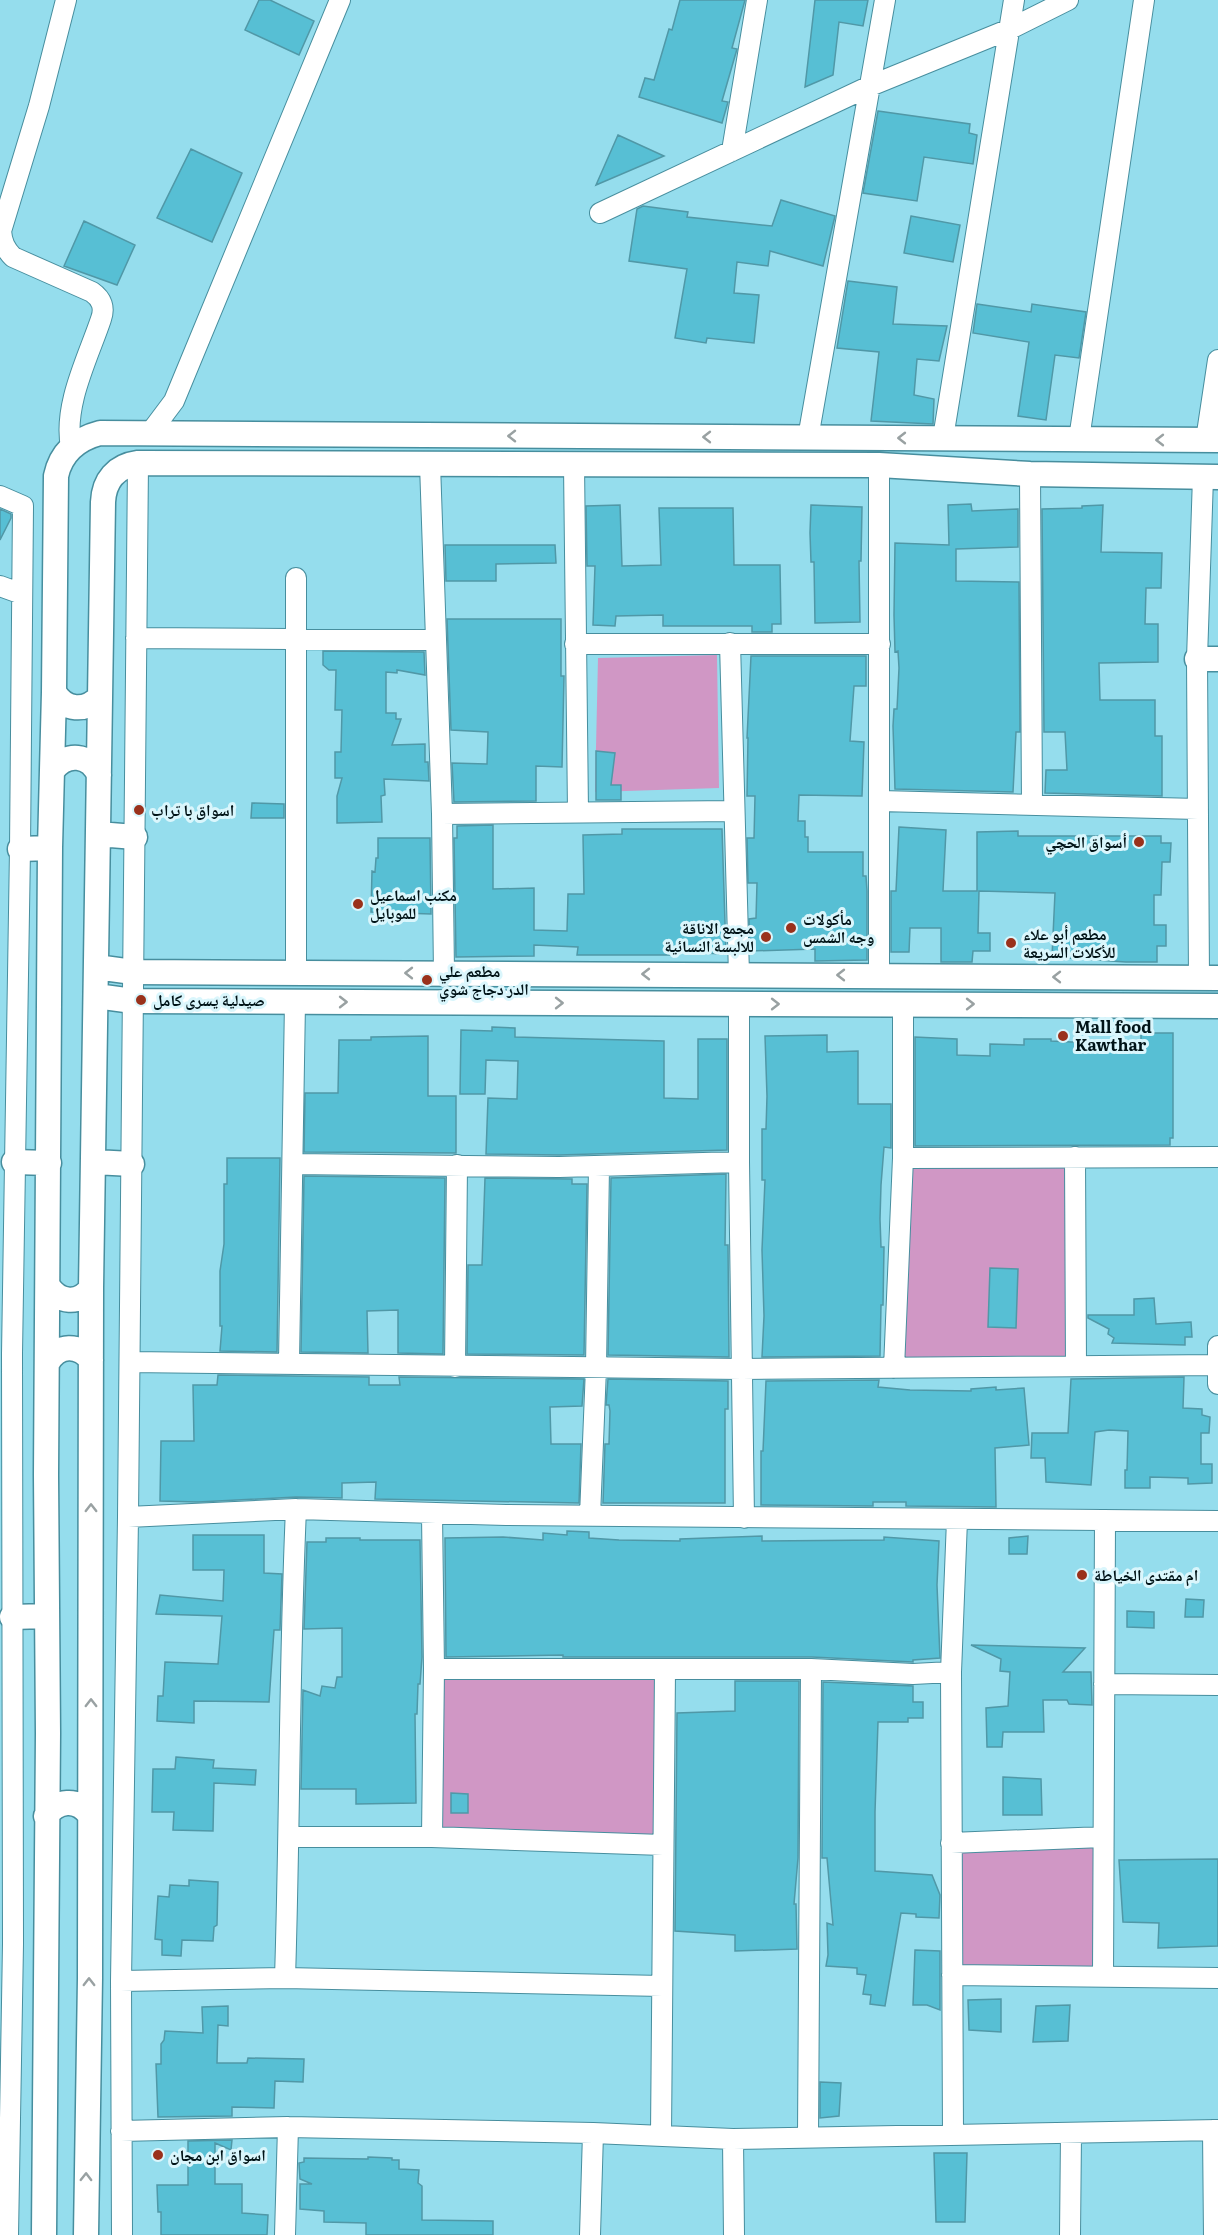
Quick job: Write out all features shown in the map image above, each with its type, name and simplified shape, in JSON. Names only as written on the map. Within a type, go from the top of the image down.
[{"type":"street","points":[[66,0],[39,106],[1,231],[6,250],[13,257],[92,292],[103,307],[101,320],[71,405],[69,426],[71,447]]},
{"type":"street","points":[[150,433],[174,400],[340,0]]},
{"type":"street","points":[[732,151],[757,0]]},
{"type":"street","points":[[808,438],[885,0]]},
{"type":"street","points":[[943,438],[1014,0]]},
{"type":"street","points":[[600,213],[870,86],[1010,29],[1068,0]]},
{"type":"street","points":[[1079,439],[1143,0]]},
{"type":"street","points":[[44,2235],[48,1733],[50,848],[58,463],[71,447],[100,433],[1212,440],[1218,360]]},
{"type":"street","points":[[122,2235],[121,1981],[129,1517],[138,463]]},
{"type":"street","points":[[86,2235],[90,1978],[91,1288],[103,492],[113,474],[129,464],[138,463],[574,464],[879,465],[1030,474],[1210,477],[1207,659],[1198,809],[1209,978],[133,972],[96,967]]},
{"type":"street","points":[[430,464],[442,814],[444,973]]},
{"type":"street","points":[[574,464],[578,812]]},
{"type":"street","points":[[879,465],[879,976]]},
{"type":"street","points":[[1030,474],[1032,805]]},
{"type":"street","points":[[0,496],[23,506],[20,849],[8,989],[6,1551],[12,1617],[6,1713],[5,2101],[8,2235]]},
{"type":"street","points":[[296,578],[296,972]]},
{"type":"street","points":[[0,586],[22,594]]},
{"type":"street","points":[[136,638],[436,640]]},
{"type":"street","points":[[730,643],[739,975]]},
{"type":"street","points":[[576,644],[880,644]]},
{"type":"street","points":[[54,692],[63,703],[76,708],[89,706],[100,697]]},
{"type":"street","points":[[53,771],[62,761],[74,757],[92,764],[99,775]]},
{"type":"street","points":[[879,801],[1198,809]]},
{"type":"street","points":[[442,814],[733,811]]},
{"type":"street","points":[[98,834],[135,837]]},
{"type":"street","points":[[20,849],[50,848]]},
{"type":"street","points":[[1104,977],[1110,990],[1105,1005]]},
{"type":"street","points":[[1154,977],[1150,993],[1156,1005]]},
{"type":"street","points":[[96,996],[133,1001],[1218,1006]]},
{"type":"street","points":[[289,1362],[296,1002]]},
{"type":"street","points":[[739,1004],[744,1518]]},
{"type":"street","points":[[894,1368],[903,1158],[903,1004]]},
{"type":"street","points":[[1075,1157],[1076,1366]]},
{"type":"street","points":[[903,1158],[1218,1157]]},
{"type":"street","points":[[7,1161],[49,1163]]},
{"type":"street","points":[[93,1162],[132,1164]]},
{"type":"street","points":[[293,1164],[599,1166],[739,1162]]},
{"type":"street","points":[[455,1367],[457,1166]]},
{"type":"street","points":[[590,1516],[596,1368],[599,1166]]},
{"type":"street","points":[[48,1286],[57,1296],[69,1300],[82,1297],[91,1288]]},
{"type":"street","points":[[1218,1346],[1218,1384]]},
{"type":"street","points":[[48,1362],[55,1353],[66,1348],[78,1349],[91,1360]]},
{"type":"street","points":[[130,1362],[289,1362],[455,1367],[742,1369],[1218,1365]]},
{"type":"street","points":[[129,1517],[296,1509],[432,1514],[1218,1521]]},
{"type":"street","points":[[285,1978],[291,1621],[296,1509]]},
{"type":"street","points":[[432,1514],[434,1669],[432,1837]]},
{"type":"street","points":[[953,2135],[951,1672],[957,1520]]},
{"type":"street","points":[[1103,1976],[1105,1520]]},
{"type":"street","points":[[12,1617],[47,1616]]},
{"type":"street","points":[[434,1669],[811,1669],[913,1674],[951,1672]]},
{"type":"street","points":[[808,2136],[811,1669]]},
{"type":"street","points":[[661,2135],[665,1670]]},
{"type":"street","points":[[1104,1684],[1218,1685]]},
{"type":"street","points":[[48,1733],[56,1742],[66,1745],[78,1744],[90,1733]]},
{"type":"street","points":[[46,1816],[54,1807],[64,1803],[76,1803],[89,1814]]},
{"type":"street","points":[[289,1837],[432,1837],[663,1845]]},
{"type":"street","points":[[951,1843],[1103,1837]]},
{"type":"street","points":[[952,1974],[1218,1978]]},
{"type":"street","points":[[121,1981],[285,1978],[662,1986]]},
{"type":"street","points":[[121,2131],[288,2127],[593,2133],[732,2139],[1216,2130],[1214,2235]]},
{"type":"street","points":[[285,2235],[288,2127]]},
{"type":"street","points":[[590,2235],[593,2133]]},
{"type":"street","points":[[1070,2235],[1071,2134]]},
{"type":"street","points":[[732,2139],[734,2235]]},
{"type":"shaded area","points":[[717,655],[719,788],[595,792],[598,658]]},
{"type":"shaded area","points":[[904,1167],[1068,1168],[1067,1359],[903,1359]]},
{"type":"shaded area","points":[[659,1673],[658,1838],[442,1829],[441,1675]]},
{"type":"shaded area","points":[[1093,1847],[1094,1966],[962,1966],[960,1853]]},
{"type":"building","points":[[259,0],[270,0],[314,21],[299,55],[245,30]]},
{"type":"building","points":[[680,0],[745,0],[732,48],[737,49],[722,101],[728,102],[722,123],[639,97],[645,78],[654,80]]},
{"type":"building","points":[[815,0],[868,0],[863,26],[839,22],[833,75],[805,87]]},
{"type":"building","points":[[878,111],[970,124],[969,133],[977,135],[973,164],[924,157],[917,201],[863,193]]},
{"type":"building","points":[[618,135],[664,156],[596,185]]},
{"type":"building","points":[[191,149],[242,173],[212,242],[157,218]]},
{"type":"building","points":[[781,200],[835,216],[823,266],[770,251],[768,266],[737,262],[734,293],[759,295],[754,343],[707,338],[706,343],[675,338],[687,269],[629,261],[637,209],[643,206],[688,212],[687,217],[772,226]]},
{"type":"building","points":[[911,216],[960,225],[953,262],[904,253]]},
{"type":"building","points":[[84,221],[135,245],[117,285],[64,266]]},
{"type":"building","points":[[848,281],[897,287],[893,324],[947,326],[939,361],[917,359],[914,395],[934,399],[933,424],[871,421],[879,352],[837,348]]},
{"type":"building","points":[[977,304],[1031,312],[1032,304],[1086,312],[1079,358],[1055,355],[1046,420],[1018,416],[1029,342],[973,333]]},
{"type":"building","points":[[971,504],[972,511],[1018,509],[1018,547],[956,549],[956,581],[1019,582],[1020,732],[1016,732],[1013,792],[895,789],[893,726],[894,709],[897,709],[899,668],[898,651],[895,652],[895,543],[949,545],[948,505]]},
{"type":"building","points":[[620,505],[622,566],[661,565],[659,508],[733,508],[734,565],[780,565],[781,624],[772,624],[772,632],[752,632],[752,626],[663,626],[663,615],[616,616],[615,626],[593,625],[595,566],[587,566],[586,506]]},
{"type":"building","points":[[811,505],[862,507],[861,561],[859,561],[860,622],[815,623],[814,562],[811,562],[810,533]]},
{"type":"building","points":[[1103,505],[1101,552],[1162,553],[1161,588],[1146,588],[1145,624],[1158,624],[1158,662],[1099,663],[1100,700],[1155,700],[1155,736],[1162,736],[1162,796],[1045,793],[1046,770],[1067,770],[1065,732],[1044,732],[1042,509]]},
{"type":"building","points":[[0,509],[11,514],[11,518],[0,540]]},
{"type":"building","points":[[445,545],[555,545],[556,563],[496,564],[496,581],[446,581]]},
{"type":"building","points":[[447,619],[561,619],[561,676],[564,676],[562,767],[536,766],[536,801],[454,802],[452,763],[487,764],[488,732],[451,730]]},
{"type":"building","points":[[323,651],[424,652],[425,675],[397,670],[397,673],[386,672],[386,713],[396,713],[396,719],[401,719],[392,745],[425,744],[425,762],[428,762],[429,781],[384,779],[385,795],[381,796],[382,822],[337,823],[337,796],[342,778],[335,778],[335,752],[341,752],[342,710],[335,710],[336,670],[329,670],[323,665]]},
{"type":"building","points":[[751,656],[866,656],[866,686],[854,686],[850,741],[864,742],[862,796],[799,795],[798,821],[805,821],[808,852],[863,852],[863,876],[866,876],[867,891],[867,960],[815,961],[815,949],[750,951],[749,919],[756,918],[757,883],[748,883],[747,838],[754,838],[755,796],[747,796]]},
{"type":"building","points":[[596,751],[615,753],[611,785],[621,785],[621,800],[596,800]]},
{"type":"building","points":[[252,803],[284,804],[284,818],[251,818]]},
{"type":"building","points":[[493,825],[493,889],[534,888],[534,930],[567,931],[568,894],[584,894],[583,835],[622,834],[622,829],[722,829],[726,954],[674,952],[674,955],[577,955],[578,947],[534,945],[534,956],[456,957],[454,838],[457,838],[457,826]]},
{"type":"building","points":[[899,827],[946,830],[943,891],[977,891],[977,832],[1018,831],[1018,836],[1161,836],[1161,843],[1171,843],[1170,862],[1162,862],[1161,895],[1154,895],[1154,925],[1166,925],[1166,946],[1157,946],[1157,962],[1052,957],[1055,893],[979,891],[978,933],[990,933],[990,951],[973,951],[972,962],[941,962],[941,928],[910,928],[909,952],[891,952],[891,891],[896,891]]},
{"type":"building","points":[[378,838],[430,838],[431,914],[371,912],[372,871],[375,872],[376,858],[378,858]]},
{"type":"building","points":[[492,1027],[515,1028],[515,1037],[664,1041],[664,1098],[698,1099],[698,1039],[727,1039],[727,1150],[559,1155],[486,1154],[488,1098],[517,1099],[518,1061],[486,1060],[485,1094],[460,1094],[461,1030],[492,1031]]},
{"type":"building","points":[[1141,1033],[1173,1033],[1173,1138],[1170,1138],[1170,1145],[915,1146],[915,1037],[957,1039],[957,1055],[990,1056],[990,1044],[1024,1045],[1024,1039],[1051,1039],[1051,1041],[1114,1044],[1114,1041],[1141,1042]]},
{"type":"building","points":[[827,1035],[827,1052],[858,1051],[858,1104],[891,1104],[891,1148],[884,1147],[881,1185],[881,1247],[884,1247],[880,1356],[762,1357],[764,1316],[762,1250],[765,1180],[762,1180],[762,1129],[766,1129],[767,1096],[765,1036]]},
{"type":"building","points":[[428,1036],[428,1096],[456,1096],[456,1153],[304,1152],[305,1093],[338,1093],[339,1040]]},
{"type":"building","points":[[227,1158],[280,1158],[277,1352],[220,1351],[222,1326],[220,1326],[220,1271],[224,1244],[224,1184],[227,1184]]},
{"type":"building","points":[[726,1174],[725,1245],[728,1245],[729,1357],[608,1355],[611,1178]]},
{"type":"building","points":[[304,1176],[445,1178],[443,1354],[398,1353],[398,1310],[367,1311],[368,1353],[301,1352]]},
{"type":"building","points":[[485,1178],[572,1179],[572,1184],[587,1184],[584,1355],[467,1354],[468,1265],[482,1265]]},
{"type":"building","points":[[990,1268],[1018,1269],[1016,1328],[988,1327]]},
{"type":"building","points":[[1154,1298],[1156,1324],[1191,1322],[1192,1337],[1185,1337],[1185,1345],[1112,1343],[1114,1338],[1108,1334],[1109,1329],[1088,1318],[1088,1315],[1134,1315],[1134,1299]]},
{"type":"building","points":[[218,1375],[369,1377],[369,1385],[400,1385],[399,1377],[584,1379],[582,1406],[550,1407],[551,1444],[581,1444],[579,1503],[375,1499],[376,1482],[342,1483],[342,1498],[160,1501],[161,1441],[194,1441],[193,1385],[217,1385]]},
{"type":"building","points":[[1184,1377],[1183,1408],[1202,1409],[1202,1415],[1210,1417],[1209,1433],[1201,1433],[1201,1464],[1212,1464],[1212,1483],[1188,1484],[1188,1478],[1150,1477],[1150,1488],[1125,1488],[1128,1431],[1109,1430],[1095,1432],[1091,1485],[1046,1482],[1045,1458],[1031,1458],[1032,1433],[1068,1433],[1071,1379]]},
{"type":"building","points":[[608,1379],[728,1381],[728,1409],[725,1409],[725,1503],[603,1503],[605,1444],[609,1444],[610,1411],[609,1405],[606,1405]]},
{"type":"building","points":[[879,1380],[878,1387],[910,1390],[971,1391],[971,1389],[996,1387],[996,1390],[1024,1388],[1029,1445],[995,1448],[996,1507],[906,1506],[906,1502],[873,1502],[873,1506],[761,1505],[761,1451],[763,1451],[766,1381]]},
{"type":"building","points":[[567,1531],[589,1532],[589,1538],[619,1540],[680,1541],[680,1539],[762,1536],[762,1541],[884,1540],[884,1537],[939,1541],[937,1585],[940,1658],[913,1660],[913,1662],[812,1657],[563,1657],[563,1655],[446,1657],[445,1538],[503,1537],[543,1540],[543,1533],[567,1535]]},
{"type":"building","points":[[193,1535],[264,1535],[264,1573],[282,1574],[280,1630],[274,1630],[269,1702],[194,1701],[194,1723],[157,1721],[158,1696],[163,1696],[165,1662],[218,1664],[222,1616],[156,1614],[160,1595],[223,1601],[224,1570],[193,1570]]},
{"type":"building","points":[[1028,1536],[1027,1554],[1009,1554],[1009,1538]]},
{"type":"building","points":[[326,1538],[420,1540],[422,1657],[417,1714],[415,1714],[416,1803],[356,1804],[356,1789],[301,1789],[303,1690],[320,1696],[322,1686],[335,1688],[337,1677],[342,1677],[342,1628],[304,1629],[307,1542],[326,1542]]},
{"type":"building","points":[[1186,1599],[1204,1600],[1203,1617],[1185,1617]]},
{"type":"building","points":[[1127,1611],[1154,1612],[1154,1628],[1127,1627]]},
{"type":"building","points":[[971,1645],[1085,1648],[1063,1672],[1091,1672],[1092,1705],[1069,1704],[1067,1700],[1043,1700],[1044,1732],[1003,1732],[1002,1747],[987,1747],[986,1708],[1008,1706],[1010,1672],[1000,1671],[1001,1659]]},
{"type":"building","points":[[735,1681],[799,1681],[798,1858],[794,1904],[796,1904],[797,1949],[735,1951],[735,1935],[675,1931],[677,1713],[735,1711]]},
{"type":"building","points":[[823,1682],[913,1686],[913,1702],[923,1702],[923,1718],[908,1718],[908,1722],[878,1722],[875,1871],[932,1875],[940,1895],[939,1918],[916,1917],[916,1914],[901,1913],[885,2006],[870,2004],[871,1995],[863,1994],[866,1975],[857,1974],[857,1968],[826,1966],[827,1923],[833,1925],[827,1858],[822,1858]]},
{"type":"building","points":[[176,1757],[214,1760],[213,1768],[256,1770],[255,1785],[214,1783],[213,1831],[173,1830],[174,1812],[152,1812],[153,1769],[175,1769]]},
{"type":"building","points":[[1003,1777],[1041,1779],[1042,1815],[1003,1815]]},
{"type":"building","points":[[451,1793],[468,1794],[468,1813],[451,1813]]},
{"type":"building","points":[[1218,1859],[1218,1946],[1158,1948],[1159,1923],[1123,1922],[1119,1860]]},
{"type":"building","points":[[189,1880],[218,1882],[217,1925],[214,1927],[213,1941],[182,1940],[181,1956],[162,1955],[162,1940],[155,1939],[158,1896],[169,1897],[170,1885],[189,1886]]},
{"type":"building","points":[[915,1950],[940,1951],[940,2010],[927,2005],[913,2005]]},
{"type":"building","points":[[1001,1999],[1001,2032],[969,2030],[968,2000]]},
{"type":"building","points":[[1070,2005],[1068,2041],[1033,2042],[1036,2006]]},
{"type":"building","points":[[228,2006],[228,2026],[218,2025],[217,2063],[247,2063],[248,2058],[304,2059],[303,2082],[275,2081],[274,2108],[232,2107],[232,2116],[158,2117],[156,2064],[161,2064],[161,2044],[165,2031],[203,2033],[202,2007]]},
{"type":"building","points":[[820,2082],[841,2083],[839,2116],[820,2118]]},
{"type":"building","points":[[232,2140],[231,2150],[215,2143],[215,2184],[242,2184],[242,2213],[268,2215],[267,2235],[161,2235],[161,2212],[158,2212],[157,2185],[188,2185],[188,2141]]},
{"type":"building","points":[[934,2153],[967,2153],[965,2222],[936,2222]]},
{"type":"building","points":[[368,2157],[392,2158],[392,2160],[399,2160],[399,2169],[419,2170],[418,2183],[422,2186],[422,2220],[493,2221],[493,2235],[366,2235],[366,2223],[324,2222],[324,2211],[300,2209],[300,2184],[312,2184],[300,2179],[299,2163],[304,2162],[304,2158],[368,2159]]},
{"type":"place","name":"اسواق با تراب","points":[[139,810]]},
{"type":"place","name":"أسواق الحچي","points":[[1139,842]]},
{"type":"place","name":"مكنب اسماعيل للموبايل","points":[[358,904]]},
{"type":"place","name":"مأكولات وجه الشمس","points":[[791,928]]},
{"type":"place","name":"مجمع الاناقة للالبسة النسائية","points":[[766,937]]},
{"type":"place","name":"مطعم أبو علاء للأكلات السريعة","points":[[1011,943]]},
{"type":"place","name":"مطعم علي الدر دجاج شوي","points":[[427,980]]},
{"type":"place","name":"صيدلية يسرى كامل","points":[[141,1000]]},
{"type":"place","name":"Mall food Kawthar","points":[[1063,1036]]},
{"type":"place","name":"ام مقتدى الخياطة","points":[[1082,1575]]},
{"type":"place","name":"اسواق ابن مجان","points":[[158,2155]]}]
